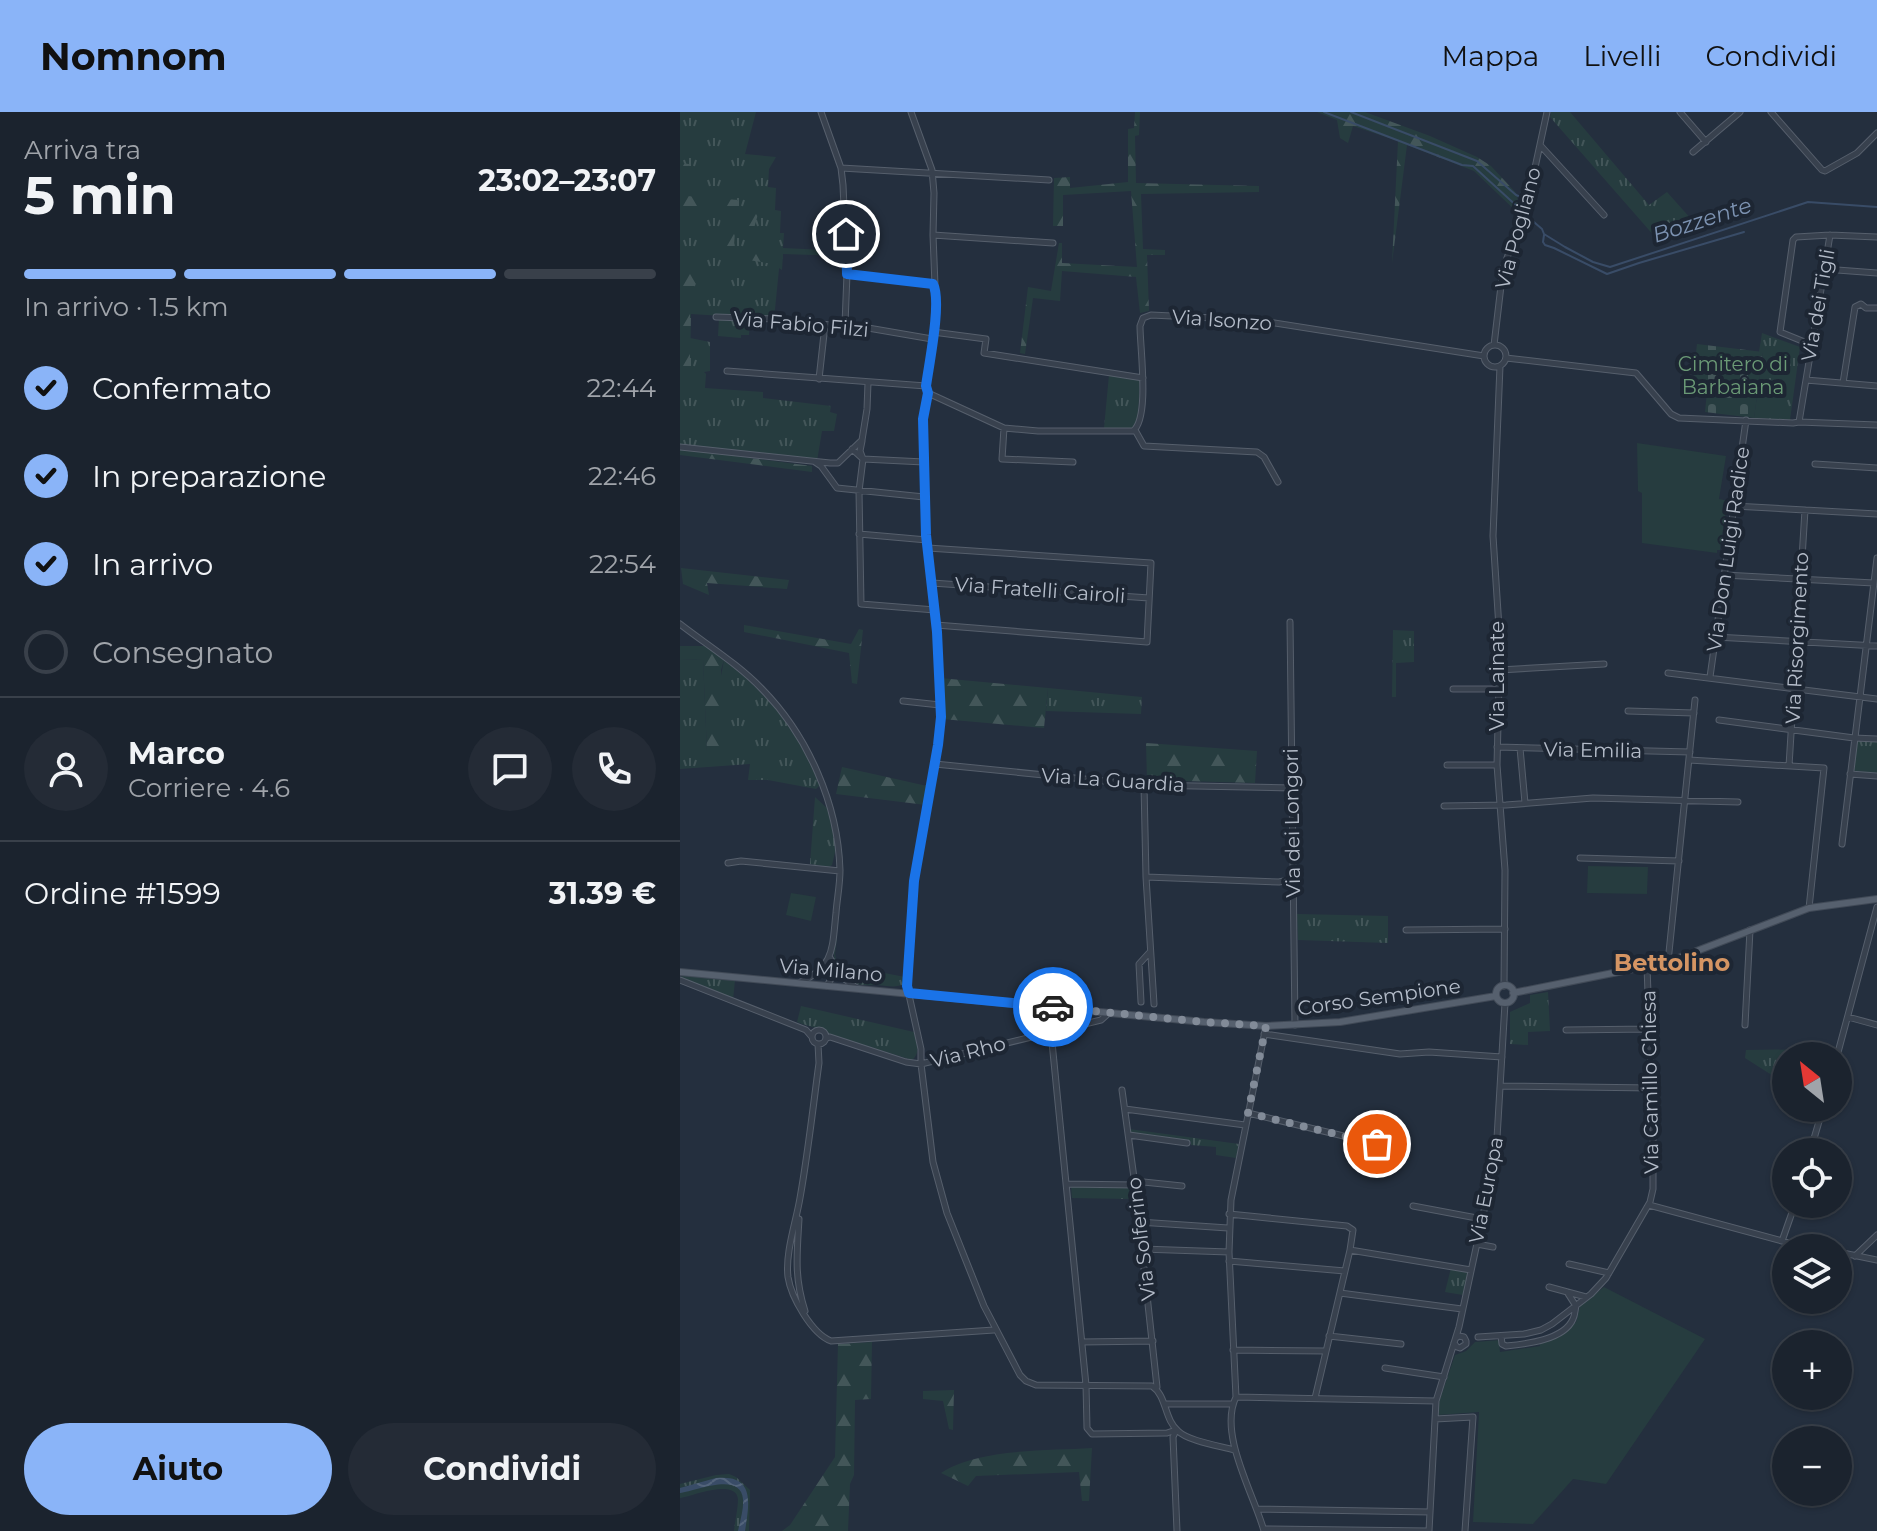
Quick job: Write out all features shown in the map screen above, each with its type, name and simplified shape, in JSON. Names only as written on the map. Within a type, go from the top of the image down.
[{"type":"main road","points":[[1513,993],[1668,962],[1809,908],[1877,899]]},
{"type":"main road","name":"Via Milano","points":[[680,972],[1266,1026]]},
{"type":"main road","points":[[1504,986],[1513,993],[1512,1000],[1505,1003],[1496,996],[1498,989],[1504,986]]},
{"type":"main road","name":"Corso Sempione","points":[[1266,1026],[1358,1020],[1496,996]]},
{"type":"street","points":[[821,112],[841,168],[847,274],[845,324]]},
{"type":"street","points":[[911,112],[923,142],[934,193],[936,310],[923,419],[927,544],[935,610],[940,705],[938,745],[914,881],[907,986],[921,1049],[933,1162],[939,1187],[952,1227],[995,1330],[1026,1381],[1036,1385],[1146,1385],[1157,1388],[1176,1430],[1185,1436],[1234,1450]]},
{"type":"street","name":"Via Pogliano","points":[[1494,345],[1503,269],[1528,200],[1547,112]]},
{"type":"street","points":[[1680,112],[1706,142]]},
{"type":"street","points":[[1693,152],[1740,112]]},
{"type":"street","points":[[1771,112],[1825,171],[1857,153],[1877,133]]},
{"type":"street","points":[[1539,145],[1604,215]]},
{"type":"street","points":[[841,168],[1049,180]]},
{"type":"street","points":[[933,235],[1053,243]]},
{"type":"street","points":[[1812,345],[1780,332],[1793,240],[1796,237],[1830,235],[1877,237]]},
{"type":"street","name":"Via dei Tigli","points":[[1799,422],[1830,235]]},
{"type":"street","points":[[1824,269],[1877,273]]},
{"type":"street","points":[[847,274],[935,285]]},
{"type":"street","points":[[1843,383],[1854,310],[1858,304],[1877,308]]},
{"type":"street","name":"Via Isonzo","points":[[1135,430],[1140,420],[1143,378],[1140,326],[1143,318],[1151,315],[1256,320],[1484,356]]},
{"type":"street","name":"Via Fabio Filzi","points":[[716,317],[845,324],[932,339]]},
{"type":"street","points":[[819,379],[825,325]]},
{"type":"street","points":[[933,332],[986,339],[984,353],[1143,378]]},
{"type":"street","points":[[1494,345],[1505,351],[1506,358],[1500,366],[1491,366],[1485,361],[1487,348],[1494,345]]},
{"type":"street","points":[[1506,358],[1636,373],[1675,417],[1877,425]]},
{"type":"street","name":"Via Lainate","points":[[1500,366],[1493,536],[1500,643],[1497,765],[1505,869],[1504,986]]},
{"type":"street","points":[[727,371],[926,386]]},
{"type":"street","points":[[1806,380],[1877,386]]},
{"type":"street","points":[[868,383],[860,451],[863,459],[859,491],[861,604],[935,610]]},
{"type":"street","points":[[928,393],[1004,428],[1038,431],[1135,430],[1144,446],[1257,452],[1264,457],[1278,482]]},
{"type":"street","name":"Via Don Luigi Radice","points":[[1710,677],[1746,420]]},
{"type":"street","points":[[1004,428],[1002,459],[1073,462]]},
{"type":"street","points":[[680,447],[838,463],[862,440]]},
{"type":"street","points":[[852,449],[863,459],[924,462]]},
{"type":"street","points":[[814,462],[821,466],[837,488],[925,497]]},
{"type":"street","points":[[1815,464],[1877,468]]},
{"type":"street","points":[[1734,506],[1877,514]]},
{"type":"street","name":"Via Risorgimento","points":[[1789,766],[1805,510]]},
{"type":"street","points":[[859,534],[927,544],[1151,563],[1147,642],[936,625]]},
{"type":"street","points":[[1842,844],[1877,558]]},
{"type":"street","points":[[1724,575],[1876,583]]},
{"type":"street","name":"Via Fratelli Cairoli","points":[[932,583],[1149,598]]},
{"type":"street","name":"Via dei Longori","points":[[1290,622],[1295,1025]]},
{"type":"street","points":[[680,624],[754,681],[791,724],[813,763],[827,798],[840,871],[829,966],[832,977],[827,986]]},
{"type":"street","points":[[1715,637],[1877,646]]},
{"type":"street","points":[[1499,670],[1604,664]]},
{"type":"street","points":[[1668,673],[1877,699]]},
{"type":"street","points":[[1453,689],[1498,689]]},
{"type":"street","points":[[1668,962],[1695,700]]},
{"type":"street","points":[[903,701],[940,705]]},
{"type":"street","points":[[1628,711],[1694,713]]},
{"type":"street","points":[[1719,720],[1877,739]]},
{"type":"street","name":"Via Emilia","points":[[1497,747],[1690,752]]},
{"type":"street","points":[[1520,748],[1525,803]]},
{"type":"street","points":[[1689,760],[1824,768],[1809,908]]},
{"type":"street","name":"Via La Guardia","points":[[935,764],[1144,785],[1292,788]]},
{"type":"street","points":[[1447,765],[1497,765]]},
{"type":"street","points":[[1850,774],[1877,776]]},
{"type":"street","points":[[1144,785],[1154,1004]]},
{"type":"street","points":[[1444,806],[1593,798],[1738,802]]},
{"type":"street","points":[[1580,858],[1679,861]]},
{"type":"street","points":[[728,863],[741,861],[840,871]]},
{"type":"street","points":[[1146,877],[1279,882],[1293,879]]},
{"type":"street","points":[[1279,882],[1293,888]]},
{"type":"street","points":[[1841,1042],[1877,907]]},
{"type":"street","points":[[1406,930],[1505,929]]},
{"type":"street","points":[[1745,1025],[1750,930]]},
{"type":"street","points":[[1141,1002],[1139,964],[1150,952]]},
{"type":"street","points":[[799,983],[829,966]]},
{"type":"street","points":[[827,986],[822,976],[829,966]]},
{"type":"street","points":[[829,966],[845,982],[857,988]]},
{"type":"street","name":"Via Camillo Chiesa","points":[[1459,1338],[1541,1330],[1552,1324],[1599,1287],[1649,1205],[1653,1189],[1647,967]]},
{"type":"street","name":"Via Rho","points":[[680,980],[806,1030],[818,1044]]},
{"type":"street","name":"Via Europa","points":[[1429,1531],[1436,1401],[1459,1338],[1462,1309],[1496,1155],[1505,1003]]},
{"type":"street","name":"Via Rho","points":[[812,1037],[821,1031],[826,1038],[921,1064],[1101,1020],[1109,1013]]},
{"type":"street","points":[[1848,1017],[1877,1025]]},
{"type":"street","points":[[1266,1026],[1229,1214],[1236,1397],[1232,1404],[1234,1450],[1264,1530],[1429,1531]]},
{"type":"street","points":[[1566,1030],[1649,1029]]},
{"type":"street","points":[[1051,1032],[1086,1385],[1087,1428],[1092,1434],[1167,1433],[1176,1430]]},
{"type":"street","points":[[1264,1034],[1404,1053],[1502,1057]]},
{"type":"street","points":[[826,1038],[818,1044],[819,1063],[801,1195],[797,1283],[807,1316],[822,1337],[831,1341],[995,1330]]},
{"type":"street","points":[[1501,1086],[1652,1088]]},
{"type":"street","name":"Via Solferino","points":[[1122,1090],[1157,1388]]},
{"type":"street","points":[[1125,1109],[1245,1125]]},
{"type":"street","points":[[1248,1113],[1377,1144]]},
{"type":"street","points":[[1128,1135],[1187,1143]]},
{"type":"street","points":[[1067,1184],[1182,1186]]},
{"type":"street","points":[[1649,1205],[1772,1238]]},
{"type":"street","points":[[1413,1206],[1482,1219]]},
{"type":"street","points":[[1229,1214],[1351,1228],[1350,1250],[1315,1398]]},
{"type":"street","points":[[1139,1222],[1228,1228]]},
{"type":"street","points":[[1855,1256],[1877,1235]]},
{"type":"street","points":[[1477,1244],[1493,1247]]},
{"type":"street","points":[[1142,1249],[1229,1252]]},
{"type":"street","points":[[1350,1250],[1471,1270]]},
{"type":"street","points":[[1852,1255],[1877,1260]]},
{"type":"street","points":[[1229,1261],[1345,1271]]},
{"type":"street","points":[[1569,1264],[1609,1273]]},
{"type":"street","points":[[1549,1287],[1587,1297]]},
{"type":"street","points":[[1501,1336],[1502,1344],[1506,1346],[1544,1340],[1571,1323],[1576,1306],[1567,1292]]},
{"type":"street","points":[[1340,1293],[1462,1309]]},
{"type":"street","points":[[1329,1336],[1401,1344]]},
{"type":"street","name":"Via Camillo Chiesa","points":[[1464,1346],[1478,1337]]},
{"type":"street","points":[[1459,1338],[1457,1347],[1464,1346]]},
{"type":"street","points":[[1459,1338],[1464,1346]]},
{"type":"street","points":[[1082,1342],[1153,1341]]},
{"type":"street","points":[[1450,1357],[1464,1346]]},
{"type":"street","points":[[1233,1350],[1326,1351]]},
{"type":"street","points":[[1385,1368],[1444,1377]]},
{"type":"street","points":[[1236,1397],[1436,1401]]},
{"type":"street","points":[[1165,1404],[1232,1404]]},
{"type":"street","points":[[1435,1419],[1473,1417],[1465,1531]]},
{"type":"street","points":[[1176,1430],[1173,1437],[1177,1531]]},
{"type":"street","points":[[1257,1509],[1430,1512]]},
{"type":"green space","points":[[680,112],[756,112],[745,154],[776,157],[769,169],[768,187],[776,188],[775,210],[781,211],[783,248],[845,251],[845,256],[783,254],[774,319],[691,314],[691,338],[710,342],[710,371],[704,372],[705,388],[763,392],[763,398],[831,406],[830,412],[837,414],[834,431],[822,431],[817,461],[680,445]]},
{"type":"green space","points":[[1135,112],[1140,112],[1139,135],[1135,136],[1136,183],[1259,186],[1259,192],[1141,194],[1143,249],[1165,250],[1165,255],[1147,255],[1149,311],[1140,313],[1136,277],[1062,271],[1060,301],[1033,298],[1025,354],[1020,353],[1028,287],[1051,291],[1059,243],[1062,243],[1062,263],[1137,267],[1131,191],[1063,195],[1063,226],[1053,226],[1054,178],[1070,177],[1070,188],[1128,182],[1128,129],[1134,128]]},
{"type":"green space","points":[[1317,112],[1365,112],[1477,157],[1491,166],[1517,194],[1519,214],[1474,171],[1407,145],[1392,263],[1398,141],[1353,126],[1348,143],[1340,138],[1337,120]]},
{"type":"green space","points":[[1551,112],[1570,112],[1649,205],[1667,192],[1700,229],[1656,238],[1550,117]]},
{"type":"green space","points":[[680,163],[689,164],[687,196],[738,200],[737,214],[758,214],[753,232],[735,231],[734,246],[779,251],[783,254],[782,270],[773,264],[731,257],[729,262],[725,262],[719,208],[680,207]]},
{"type":"green space","points":[[680,267],[715,270],[715,281],[694,284],[695,312],[690,312],[690,374],[704,380],[705,387],[680,387]]},
{"type":"green space","points":[[719,319],[750,320],[749,335],[741,335],[741,338],[718,336]]},
{"type":"green space","points":[[1762,333],[1800,347],[1790,420],[1754,418],[1763,353],[1759,352]]},
{"type":"green space","name":"Cimitero di Barbaiana","points":[[1697,344],[1763,352],[1754,418],[1705,412],[1708,382],[1693,380]]},
{"type":"green space","points":[[1109,375],[1140,380],[1134,429],[1104,428]]},
{"type":"green space","points":[[1637,443],[1726,456],[1719,499],[1729,501],[1717,553],[1642,543],[1642,493],[1638,491]]},
{"type":"green space","points":[[680,449],[812,466],[812,472],[680,455]]},
{"type":"green space","points":[[681,568],[789,580],[787,589],[707,583],[709,595],[683,584]]},
{"type":"green space","points":[[744,625],[851,644],[859,629],[863,630],[857,684],[852,683],[849,653],[744,632]]},
{"type":"green space","points":[[1393,630],[1414,631],[1414,662],[1396,663],[1396,697],[1392,697]]},
{"type":"green space","points":[[680,646],[705,646],[724,660],[721,670],[726,759],[711,759],[707,752],[703,659],[680,660]]},
{"type":"green space","points":[[703,659],[707,752],[724,660],[756,687],[792,731],[820,785],[816,789],[768,780],[748,780],[750,764],[680,769],[680,660]]},
{"type":"green space","points":[[940,678],[1048,688],[1044,728],[942,719]]},
{"type":"green space","points":[[1048,688],[1142,697],[1141,714],[1046,711]]},
{"type":"green space","points":[[1856,741],[1877,742],[1877,773],[1854,771]]},
{"type":"green space","points":[[1146,743],[1257,751],[1255,783],[1147,780]]},
{"type":"green space","points":[[842,767],[927,786],[926,805],[836,794]]},
{"type":"green space","points":[[815,797],[828,809],[836,848],[829,867],[810,864]]},
{"type":"green space","points":[[1588,866],[1648,867],[1647,894],[1587,893]]},
{"type":"green space","points":[[791,893],[816,897],[811,921],[786,915]]},
{"type":"green space","points":[[1297,914],[1388,916],[1388,943],[1298,940]]},
{"type":"green space","points":[[837,938],[837,964],[905,977],[904,984],[862,985],[847,980],[838,971],[835,959],[834,940]]},
{"type":"green space","points":[[683,975],[735,980],[733,1000],[682,978]]},
{"type":"green space","points":[[1548,992],[1550,1031],[1528,1032],[1528,1045],[1510,1044],[1510,1012],[1530,1003],[1530,995]]},
{"type":"green space","points":[[801,1006],[914,1032],[917,1054],[912,1060],[797,1022]]},
{"type":"green space","points":[[1746,1050],[1772,1050],[1772,1075],[1745,1058]]},
{"type":"green space","points":[[1129,1129],[1239,1144],[1236,1158],[1216,1155],[1216,1147],[1130,1134]]},
{"type":"green space","points":[[1071,1186],[1130,1187],[1131,1199],[1072,1198]]},
{"type":"green space","points":[[1451,1268],[1469,1271],[1463,1295],[1445,1292]]},
{"type":"green space","points":[[1604,1287],[1705,1339],[1606,1484],[1573,1479],[1533,1524],[1473,1522],[1479,1412],[1438,1415],[1439,1402],[1455,1355],[1466,1351],[1475,1342],[1499,1340],[1500,1352],[1540,1346],[1540,1343],[1576,1322],[1580,1306]]},
{"type":"green space","points":[[872,1342],[871,1399],[855,1400],[854,1475],[850,1484],[848,1531],[782,1531],[790,1525],[835,1457],[838,1344]]},
{"type":"green space","points":[[954,1390],[953,1430],[949,1429],[943,1401],[923,1399],[923,1391]]},
{"type":"green space","points":[[1092,1448],[1089,1501],[1082,1501],[1079,1472],[976,1476],[968,1486],[941,1473],[956,1465],[994,1455]]},
{"type":"green space","points":[[729,1474],[750,1490],[749,1531],[734,1531],[738,1499],[730,1490],[713,1490],[680,1498],[680,1484]]},
{"type":"water","points":[[716,1478],[729,1478],[744,1486],[748,1501],[745,1531],[738,1531],[743,1499],[734,1486],[716,1485],[680,1493],[680,1488]]},
{"type":"waterway","name":"Bozzente","points":[[1324,112],[1462,165],[1473,166],[1520,209]]},
{"type":"waterway","points":[[1351,112],[1477,161],[1523,198]]},
{"type":"waterway","name":"Bozzente","points":[[1527,216],[1544,234],[1565,247],[1610,267],[1808,202],[1877,207]]},
{"type":"waterway","name":"Bozzente","points":[[1544,235],[1545,245],[1607,274],[1744,232]]},
{"type":"way so far","points":[[1053,1007],[1266,1026],[1248,1113],[1377,1144]]},
{"type":"district","name":"Bettolino","points":[[1672,962]]},
{"type":"route","points":[[846,234],[847,274],[933,284],[936,288],[926,386],[928,393],[923,419],[926,535],[937,632],[941,717],[914,881],[907,986],[909,993],[1053,1007]]}]
